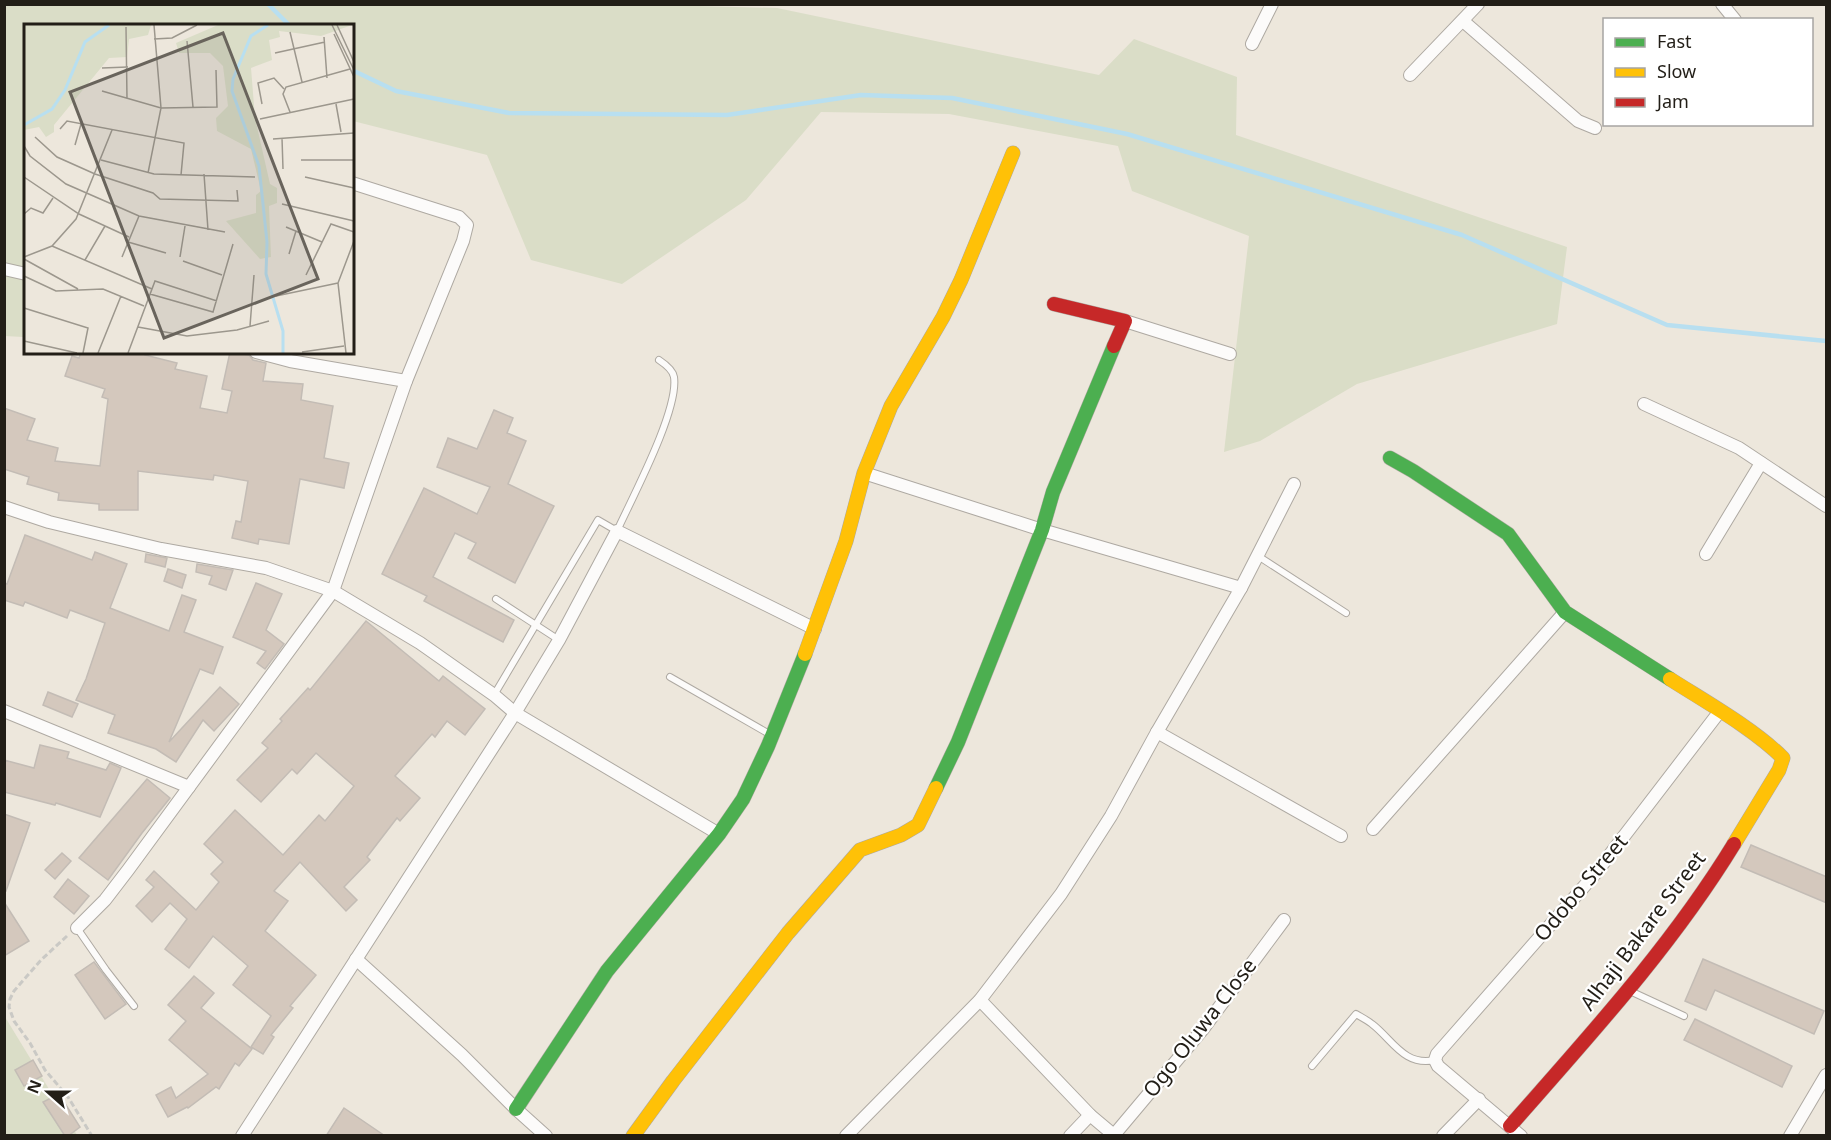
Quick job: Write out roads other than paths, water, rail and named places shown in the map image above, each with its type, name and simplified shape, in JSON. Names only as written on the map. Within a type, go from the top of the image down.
[{"type":"street","points":[[1252,44],[1272,4]]},
{"type":"street","points":[[1410,75],[1478,4]]},
{"type":"street","points":[[1722,4],[1733,18]]},
{"type":"street","points":[[1463,21],[1578,121],[1595,128]]},
{"type":"street","points":[[516,1109],[607,971],[719,834],[743,799],[773,736],[815,629],[846,541],[864,473],[891,406],[943,317],[961,280],[1013,153]]},
{"type":"street","points":[[77,928],[105,900],[333,591],[406,381],[463,241],[467,225],[459,217],[354,184]]},
{"type":"street","points":[[4,269],[24,274]]},
{"type":"street","points":[[1054,304],[1125,321],[1230,354]]},
{"type":"street","points":[[633,1136],[788,933],[863,847],[901,835],[918,825],[958,742],[1042,530],[1053,492],[1125,321]]},
{"type":"street","points":[[264,354],[290,361],[406,381]]},
{"type":"street","points":[[1644,404],[1739,448],[1827,506]]},
{"type":"street","points":[[1390,458],[1423,477],[1508,534],[1565,612],[1720,711]]},
{"type":"street","points":[[1706,554],[1761,463]]},
{"type":"street","points":[[864,473],[1042,530],[1241,588]]},
{"type":"street","points":[[846,1136],[980,1000],[1061,894],[1111,816],[1241,588],[1294,484]]},
{"type":"street","points":[[4,507],[50,522],[160,549],[266,568],[333,591],[420,643],[494,695],[515,713],[719,834]]},
{"type":"street","points":[[242,1136],[515,713],[559,640],[617,531],[815,629]]},
{"type":"street","points":[[1372,829],[1565,612]]},
{"type":"street","points":[[4,711],[189,787]]},
{"type":"street","name":"Alhaji Bakare Street","points":[[1516,1131],[1629,990],[1715,875],[1779,770],[1783,758],[1720,711]]},
{"type":"street","name":"Odobo Street","points":[[1435,1059],[1595,874],[1720,711]]},
{"type":"street","points":[[1157,732],[1341,836]]},
{"type":"street","name":"Ogo Oluwa Close","points":[[1115,1135],[1203,1029],[1284,920]]},
{"type":"street","points":[[356,959],[462,1055],[546,1136]]},
{"type":"street","points":[[980,1000],[1090,1115],[1115,1135]]},
{"type":"street","points":[[1435,1059],[1438,1066],[1516,1131]]},
{"type":"street","points":[[1790,1136],[1827,1075]]},
{"type":"street","points":[[1443,1136],[1479,1099]]},
{"type":"street","points":[[1070,1136],[1090,1115]]},
{"type":"lane","points":[[494,695],[598,520],[617,531],[669,412],[674,378],[669,368],[659,360]]},
{"type":"lane","points":[[1257,556],[1346,613]]},
{"type":"lane","points":[[496,599],[559,640]]},
{"type":"lane","points":[[670,677],[773,736]]},
{"type":"lane","points":[[77,928],[134,1006]]},
{"type":"lane","points":[[1629,990],[1684,1016]]},
{"type":"lane","points":[[1312,1066],[1356,1014],[1374,1025],[1388,1041],[1410,1057],[1424,1062],[1435,1059]]},
{"type":"waterway","points":[[268,4],[288,24]]},
{"type":"waterway","points":[[354,71],[396,91],[509,113],[727,115],[861,95],[952,98],[1127,134],[1462,235],[1667,325],[1826,341]]}]
